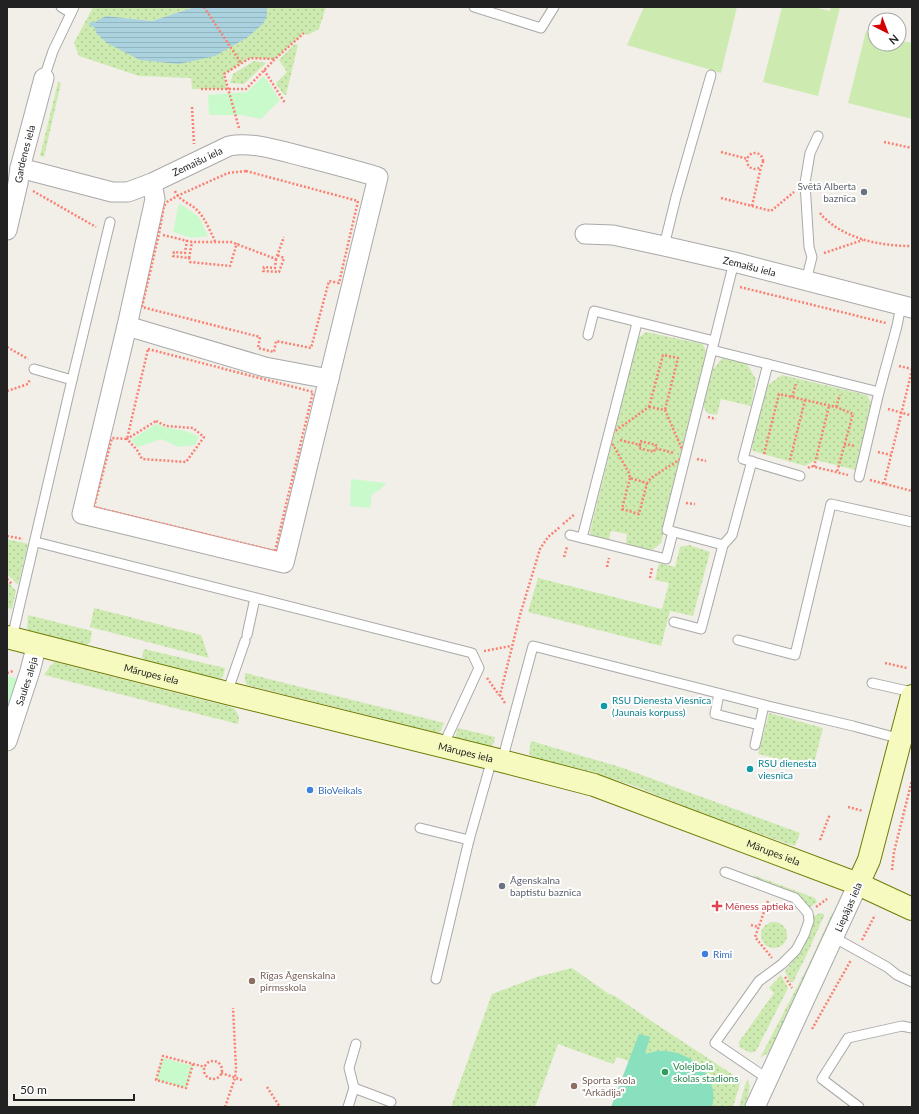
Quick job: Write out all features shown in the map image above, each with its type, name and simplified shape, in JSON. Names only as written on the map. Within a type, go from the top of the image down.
[{"type":"street","name":"Gardenes iela","points":[[7,230],[19,175],[44,78]]},
{"type":"street","name":"Zemaišu iela","points":[[19,175],[112,192],[128,192],[160,179],[229,146],[250,144],[291,153],[378,176],[329,380]]},
{"type":"street","points":[[127,326],[266,367],[329,380],[284,563],[82,514],[160,179]]},
{"type":"street","name":"Zemaišu iela","points":[[585,234],[613,235],[664,246],[734,262],[906,306]]},
{"type":"street","name":"Mārupes iela","points":[[10,637],[227,693],[443,746],[594,786],[858,884],[912,909]]},
{"type":"street","name":"Saules aleja","points":[[7,741],[30,671],[36,644]]},
{"type":"street","name":"Liepājas iela","points":[[755,1107],[869,860],[912,696]]},
{"type":"lane","points":[[44,78],[53,51],[73,10],[61,7]]},
{"type":"lane","points":[[474,7],[541,28],[554,7]]},
{"type":"lane","points":[[664,246],[676,197],[711,75]]},
{"type":"lane","points":[[806,281],[812,257],[809,247],[805,183],[810,153],[818,136]]},
{"type":"lane","points":[[10,637],[36,542],[72,380],[110,222]]},
{"type":"lane","points":[[723,545],[667,530],[734,262]]},
{"type":"lane","points":[[859,477],[879,392],[897,326],[906,306]]},
{"type":"lane","points":[[588,335],[594,311],[768,364],[879,392]]},
{"type":"lane","points":[[582,538],[637,323]]},
{"type":"lane","points":[[768,364],[743,459],[800,476]]},
{"type":"lane","points":[[34,369],[72,380]]},
{"type":"lane","points":[[674,622],[701,629],[723,545],[732,535],[752,462]]},
{"type":"lane","points":[[738,640],[795,655],[831,504],[912,522]]},
{"type":"lane","points":[[570,535],[666,559],[673,532]]},
{"type":"lane","points":[[36,542],[472,653],[479,668],[443,746]]},
{"type":"lane","points":[[227,693],[246,638],[255,598]]},
{"type":"lane","points":[[436,979],[469,840],[497,760],[515,715],[534,646],[901,739]]},
{"type":"lane","points":[[872,683],[912,692]]},
{"type":"lane","points":[[719,694],[715,714],[759,725]]},
{"type":"lane","points":[[755,745],[764,705]]},
{"type":"lane","points":[[420,828],[469,840]]},
{"type":"lane","points":[[725,872],[795,898],[808,913],[809,921],[796,950],[778,967],[759,981],[715,1043],[768,1079]]},
{"type":"lane","points":[[834,938],[888,967],[897,975],[912,982]]},
{"type":"lane","points":[[859,1107],[822,1079],[848,1038],[902,1026],[912,1028]]},
{"type":"lane","points":[[348,1107],[354,1088],[349,1068],[356,1044]]},
{"type":"lane","points":[[354,1088],[390,1102]]},
{"type":"path","points":[[204,7],[241,63]]},
{"type":"path","points":[[201,89],[246,89],[275,59],[304,33]]},
{"type":"path","points":[[240,128],[227,89],[224,74],[250,58],[275,59]]},
{"type":"path","points":[[264,70],[285,103]]},
{"type":"path","points":[[192,107],[194,145]]},
{"type":"path","points":[[884,142],[912,148]]},
{"type":"path","points":[[721,152],[748,159]]},
{"type":"path","points":[[752,206],[762,166],[763,159],[758,154],[750,155],[748,164],[752,168],[757,169],[762,166]]},
{"type":"path","points":[[246,171],[358,200],[340,283],[329,280],[310,348],[276,341],[274,352],[258,348],[260,337],[142,307],[164,206],[167,202],[177,196],[228,173],[246,171]]},
{"type":"path","points":[[19,175],[107,234]]},
{"type":"path","points":[[160,179],[177,196],[201,215],[215,241]]},
{"type":"path","points":[[159,234],[192,242],[215,241],[237,243],[276,259]]},
{"type":"path","points":[[277,255],[284,258],[280,272],[263,270],[264,267],[275,268],[277,255],[284,237]]},
{"type":"path","points":[[187,240],[185,253],[174,252],[173,256],[189,258]]},
{"type":"path","points":[[812,257],[863,240]]},
{"type":"path","points":[[192,242],[189,258],[190,262],[230,266],[237,243]]},
{"type":"path","points":[[729,284],[897,326]]},
{"type":"path","points":[[7,347],[29,360],[34,369],[28,384],[7,391]]},
{"type":"path","points":[[127,439],[142,458],[186,462],[204,437],[193,428],[166,426],[156,421],[127,439],[112,438],[94,507],[274,550],[313,392],[148,350],[127,439]]},
{"type":"path","points":[[608,436],[649,407],[663,354],[678,358],[664,410],[685,456]]},
{"type":"path","points":[[884,484],[912,370]]},
{"type":"path","points":[[761,464],[779,394],[829,406],[853,414],[837,472]]},
{"type":"path","points":[[788,472],[805,400]]},
{"type":"path","points":[[814,467],[829,406]]},
{"type":"path","points":[[876,406],[910,415]]},
{"type":"path","points":[[649,407],[664,410]]},
{"type":"path","points":[[608,436],[640,445],[639,448],[654,452],[655,448]]},
{"type":"path","points":[[608,436],[629,472],[630,478],[622,509],[639,514],[647,482],[685,456]]},
{"type":"path","points":[[640,445],[640,441],[656,445],[655,448],[706,461]]},
{"type":"path","points":[[630,478],[647,482]]},
{"type":"path","points":[[500,696],[520,615],[540,549],[548,537],[592,500]]},
{"type":"path","points":[[472,653],[512,646]]},
{"type":"path","points":[[885,663],[907,668]]},
{"type":"path","points":[[479,668],[515,715]]},
{"type":"path","points":[[892,870],[894,852],[912,780]]},
{"type":"path","points":[[848,807],[864,811]]},
{"type":"path","points":[[820,840],[830,814]]},
{"type":"path","points":[[772,889],[755,937],[792,988]]},
{"type":"path","points":[[809,1034],[857,950],[875,915]]},
{"type":"path","points":[[751,925],[759,927]]},
{"type":"path","points":[[225,1107],[235,1078],[236,1068],[234,1008]]},
{"type":"path","points":[[193,1064],[186,1088],[156,1080],[163,1056],[193,1064],[204,1068]]},
{"type":"path","points":[[215,1061],[220,1064],[222,1070],[216,1078],[210,1078],[206,1075],[204,1068],[209,1062],[215,1061]]},
{"type":"path","points":[[221,1073],[242,1080]]},
{"type":"path","points":[[267,1087],[280,1107]]},
{"type":"green space","points":[[93,7],[195,7],[152,21],[106,16],[94,27],[267,16],[267,7],[326,7],[319,29],[308,35],[304,33],[275,59],[250,58],[224,74],[227,89],[192,89],[191,78],[139,76],[79,56],[74,43]]},
{"type":"green space","points":[[644,7],[737,7],[721,73],[627,45]]},
{"type":"green space","points":[[782,7],[814,7],[830,11],[831,7],[840,7],[818,96],[763,82]]},
{"type":"green space","points":[[866,31],[867,52],[907,52],[907,42],[912,43],[912,119],[848,103]]},
{"type":"green space","points":[[295,44],[298,45],[286,95],[283,94],[276,83],[287,72],[279,60]]},
{"type":"green space","points":[[254,61],[266,63],[244,84],[230,83],[233,74]]},
{"type":"green space","points":[[264,76],[280,100],[261,119],[241,115],[209,115],[208,95],[247,92]]},
{"type":"green space","points":[[58,82],[61,83],[44,157],[40,156]]},
{"type":"green space","points":[[179,203],[199,217],[208,236],[192,238],[173,232]]},
{"type":"green space","points":[[646,332],[703,344],[707,354],[661,543],[651,551],[628,546],[626,543],[627,534],[611,531],[609,539],[605,541],[593,538],[590,532],[638,338]]},
{"type":"green space","points":[[724,356],[745,361],[756,379],[751,406],[721,399],[717,415],[707,413],[703,405],[710,373]]},
{"type":"green space","points":[[782,375],[867,395],[872,404],[856,470],[816,460],[805,466],[753,451],[752,447],[765,387]]},
{"type":"green space","points":[[156,424],[167,428],[189,432],[199,437],[195,445],[178,447],[161,439],[138,447],[131,440]]},
{"type":"green space","points":[[351,479],[386,483],[381,489],[372,494],[370,508],[350,506]]},
{"type":"green space","points":[[7,539],[28,544],[18,585],[7,574]]},
{"type":"green space","points":[[689,545],[710,552],[693,616],[670,611],[661,646],[528,612],[538,578],[662,609],[669,583],[655,580],[659,563],[675,567],[680,547]]},
{"type":"green space","points":[[7,581],[16,591],[12,609],[7,608]]},
{"type":"green space","points":[[94,608],[201,635],[209,658],[90,627]]},
{"type":"green space","points":[[28,615],[92,631],[90,642],[84,647],[30,632],[27,628]]},
{"type":"green space","points":[[144,649],[225,668],[223,677],[218,679],[144,660],[142,657]]},
{"type":"green space","points":[[55,662],[234,708],[239,716],[238,724],[44,675],[50,666]]},
{"type":"green space","points":[[245,673],[444,723],[441,731],[438,733],[247,685],[245,681]]},
{"type":"green space","points":[[7,676],[19,679],[7,717]]},
{"type":"green space","points":[[769,713],[823,728],[813,767],[758,754]]},
{"type":"green space","points":[[458,728],[495,737],[493,745],[487,748],[455,738]]},
{"type":"green space","points":[[531,741],[620,767],[800,833],[795,846],[716,819],[632,785],[580,769],[533,758],[529,753]]},
{"type":"green space","points":[[753,875],[815,898],[817,902],[809,908],[805,902],[793,893],[757,879]]},
{"type":"green space","points":[[820,913],[824,914],[824,916],[793,982],[790,982],[785,971],[800,952],[812,917]]},
{"type":"green space","points":[[832,913],[834,914],[772,1046],[768,1053],[760,1058],[809,964]]},
{"type":"green space","points":[[774,922],[783,926],[787,935],[783,944],[774,948],[765,944],[761,935],[765,926]]},
{"type":"green space","points":[[572,968],[609,994],[615,996],[741,1080],[733,1107],[712,1107],[713,1102],[684,1056],[664,1052],[644,1054],[640,1034],[629,1061],[617,1057],[613,1064],[558,1044],[535,1107],[451,1107],[492,994],[537,977]]},
{"type":"green space","points":[[781,975],[788,988],[756,1051],[751,1053],[739,1047],[739,1042],[774,993],[769,988]]},
{"type":"green space","name":"Volejbola skolas stadions","points":[[639,1034],[650,1037],[645,1054],[661,1051],[676,1053],[695,1062],[702,1069],[712,1087],[712,1107],[611,1107]]},
{"type":"green space","points":[[163,1058],[193,1066],[186,1088],[156,1080]]},
{"type":"green space","points":[[748,1079],[748,1097],[744,1107],[739,1107],[745,1085]]},
{"type":"water","points":[[195,7],[267,7],[267,16],[263,24],[248,37],[215,56],[179,64],[140,60],[107,43],[97,34],[94,27],[96,21],[106,16],[152,21]]},
{"type":"place","name":"Svētā Alberta baznīca","points":[[864,192]]},
{"type":"place","name":"RSU Dienesta Viesnīca (Jaunais korpuss)","points":[[604,706]]},
{"type":"place","name":"RSU dienesta viesnīca","points":[[750,769]]},
{"type":"place","name":"BioVeikals","points":[[310,790]]},
{"type":"place","name":"Āgenskalna baptistu baznīca","points":[[502,886]]},
{"type":"place","name":"Mēness aptieka","points":[[717,906]]},
{"type":"place","name":"Rimi","points":[[705,954]]},
{"type":"place","name":"Rīgas Āgenskalna pirmsskola","points":[[252,981]]},
{"type":"place","name":"Volejbola skolas stadions","points":[[665,1072]]},
{"type":"place","name":"Sporta skola \"Arkādija\"","points":[[574,1086]]}]
